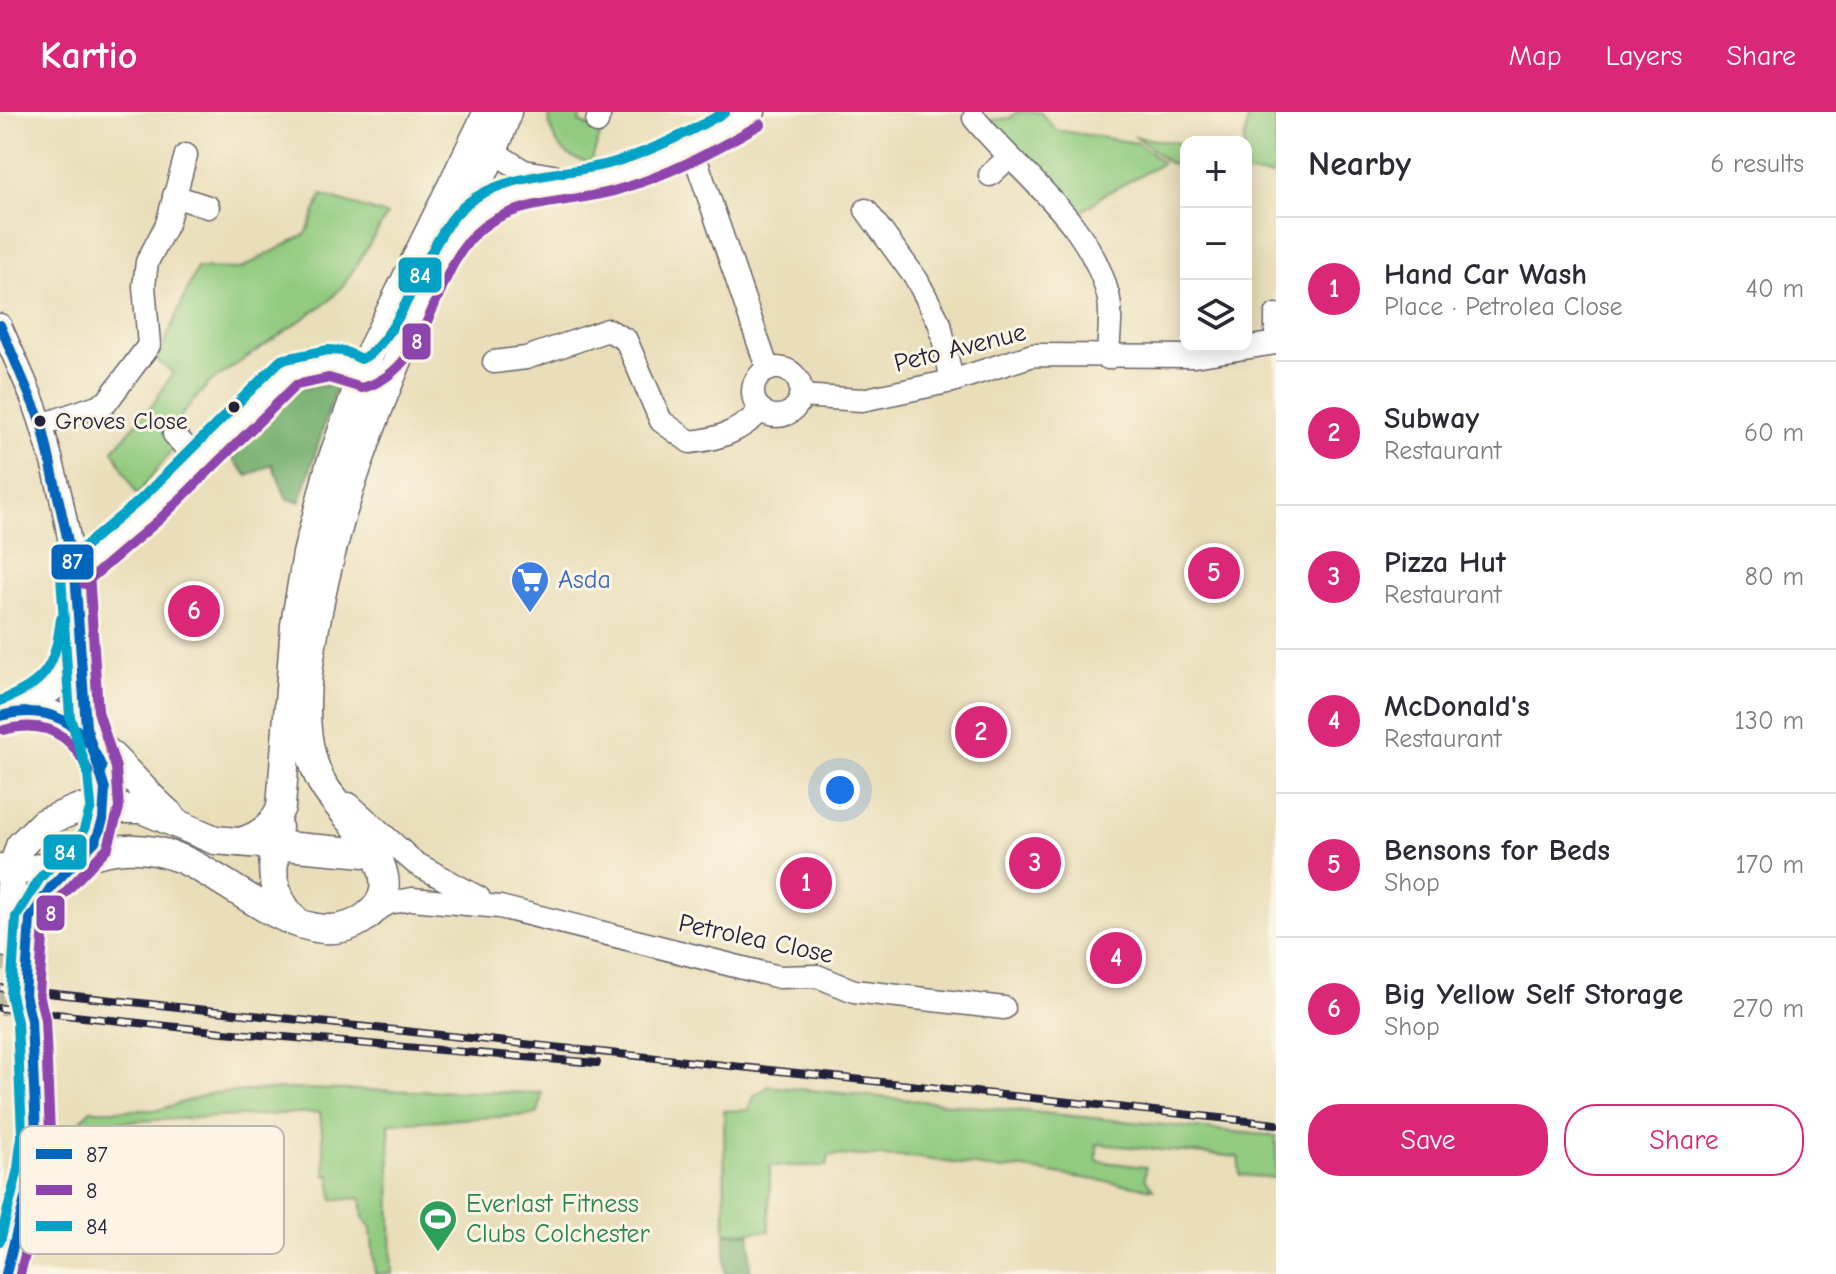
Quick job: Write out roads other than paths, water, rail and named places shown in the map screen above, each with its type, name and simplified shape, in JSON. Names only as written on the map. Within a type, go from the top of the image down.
[{"type":"main road","points":[[6,869],[50,868],[82,856],[123,848],[172,856],[205,870],[305,927],[338,929],[369,915],[381,889],[383,873],[377,854],[325,790],[308,739],[310,658],[336,528],[363,442],[451,238],[488,112]]},
{"type":"main road","points":[[305,927],[285,910],[271,875],[281,807],[287,697],[302,584],[321,499],[361,374],[448,197],[492,151],[507,112]]},
{"type":"main road","points":[[4,713],[54,715],[80,728],[177,821]]},
{"type":"main road","points":[[10,934],[96,840],[105,807],[104,776],[90,739]]},
{"type":"main road","points":[[240,842],[260,835],[276,819],[281,807]]},
{"type":"main road","points":[[10,934],[6,869],[20,846],[43,823],[77,809],[142,809],[177,821],[204,836],[377,854]]},
{"type":"main road","points":[[20,1126],[23,1019],[33,1126]]},
{"type":"main road","points":[[0,1218],[14,1172],[20,1130]]},
{"type":"main road","points":[[6,1274],[20,1219]]},
{"type":"street","points":[[451,238],[475,215],[510,198],[628,172],[692,148],[754,112]]},
{"type":"street","points":[[974,118],[1007,159],[1054,201],[1076,227],[1108,297],[1108,358]]},
{"type":"street","points":[[692,148],[768,370]]},
{"type":"street","points":[[492,151],[524,171],[589,182]]},
{"type":"street","points":[[42,425],[106,403],[149,345],[144,286],[147,262],[167,224],[186,155]]},
{"type":"street","points":[[990,175],[1007,159]]},
{"type":"street","points":[[470,173],[510,198]]},
{"type":"street","points":[[174,196],[208,207]]},
{"type":"street","points":[[866,210],[886,246],[917,280],[940,324],[952,381]]},
{"type":"street","points":[[75,573],[149,510],[289,372],[328,364],[341,365],[361,374],[381,367],[418,313]]},
{"type":"street","points":[[1276,315],[1276,343]]},
{"type":"street","points":[[0,325],[42,425],[75,573],[76,615],[83,658],[84,714],[90,739]]},
{"type":"street","points":[[513,383],[502,361],[608,330],[626,340],[661,421],[690,442],[718,440],[745,426],[762,410]]},
{"type":"street","name":"Peto Avenue","points":[[800,396],[862,400],[952,381],[1033,355],[1108,358],[1194,356],[1276,343]]},
{"type":"street","points":[[783,369],[795,376],[800,396],[792,410],[785,414],[777,416],[762,410],[757,404],[753,388],[768,370],[783,369]]},
{"type":"street","points":[[174,434],[197,460]]},
{"type":"street","points":[[4,713],[46,695],[60,683],[70,661],[76,615]]},
{"type":"street","name":"Petrolea Close","points":[[308,739],[334,788],[415,863],[463,891],[500,907]]},
{"type":"street","name":"Petrolea Close","points":[[377,854],[415,863]]},
{"type":"street","name":"Petrolea Close","points":[[369,915],[389,903],[412,899],[500,907],[779,977],[817,976],[854,991],[1004,1008]]},
{"type":"tunnel","points":[[7,943],[9,993],[16,1018]]},
{"type":"railway","points":[[0,988],[1276,1124]]},
{"type":"railway","points":[[0,1008],[223,1032],[597,1063]]},
{"type":"place","name":"Groves Close","points":[[40,421]]},
{"type":"place","name":"Bensons for Beds","points":[[1214,573]]},
{"type":"place","name":"Big Yellow Self Storage","points":[[194,611]]},
{"type":"place","name":"Asda","points":[[530,614]]},
{"type":"place","name":"Subway","points":[[981,732]]},
{"type":"place","name":"Pizza Hut","points":[[1035,863]]},
{"type":"place","name":"Hand Car Wash","points":[[806,883]]},
{"type":"place","name":"McDonald's","points":[[1116,958]]},
{"type":"place","name":"Everlast Fitness Clubs Colchester","points":[[438,1253]]}]
